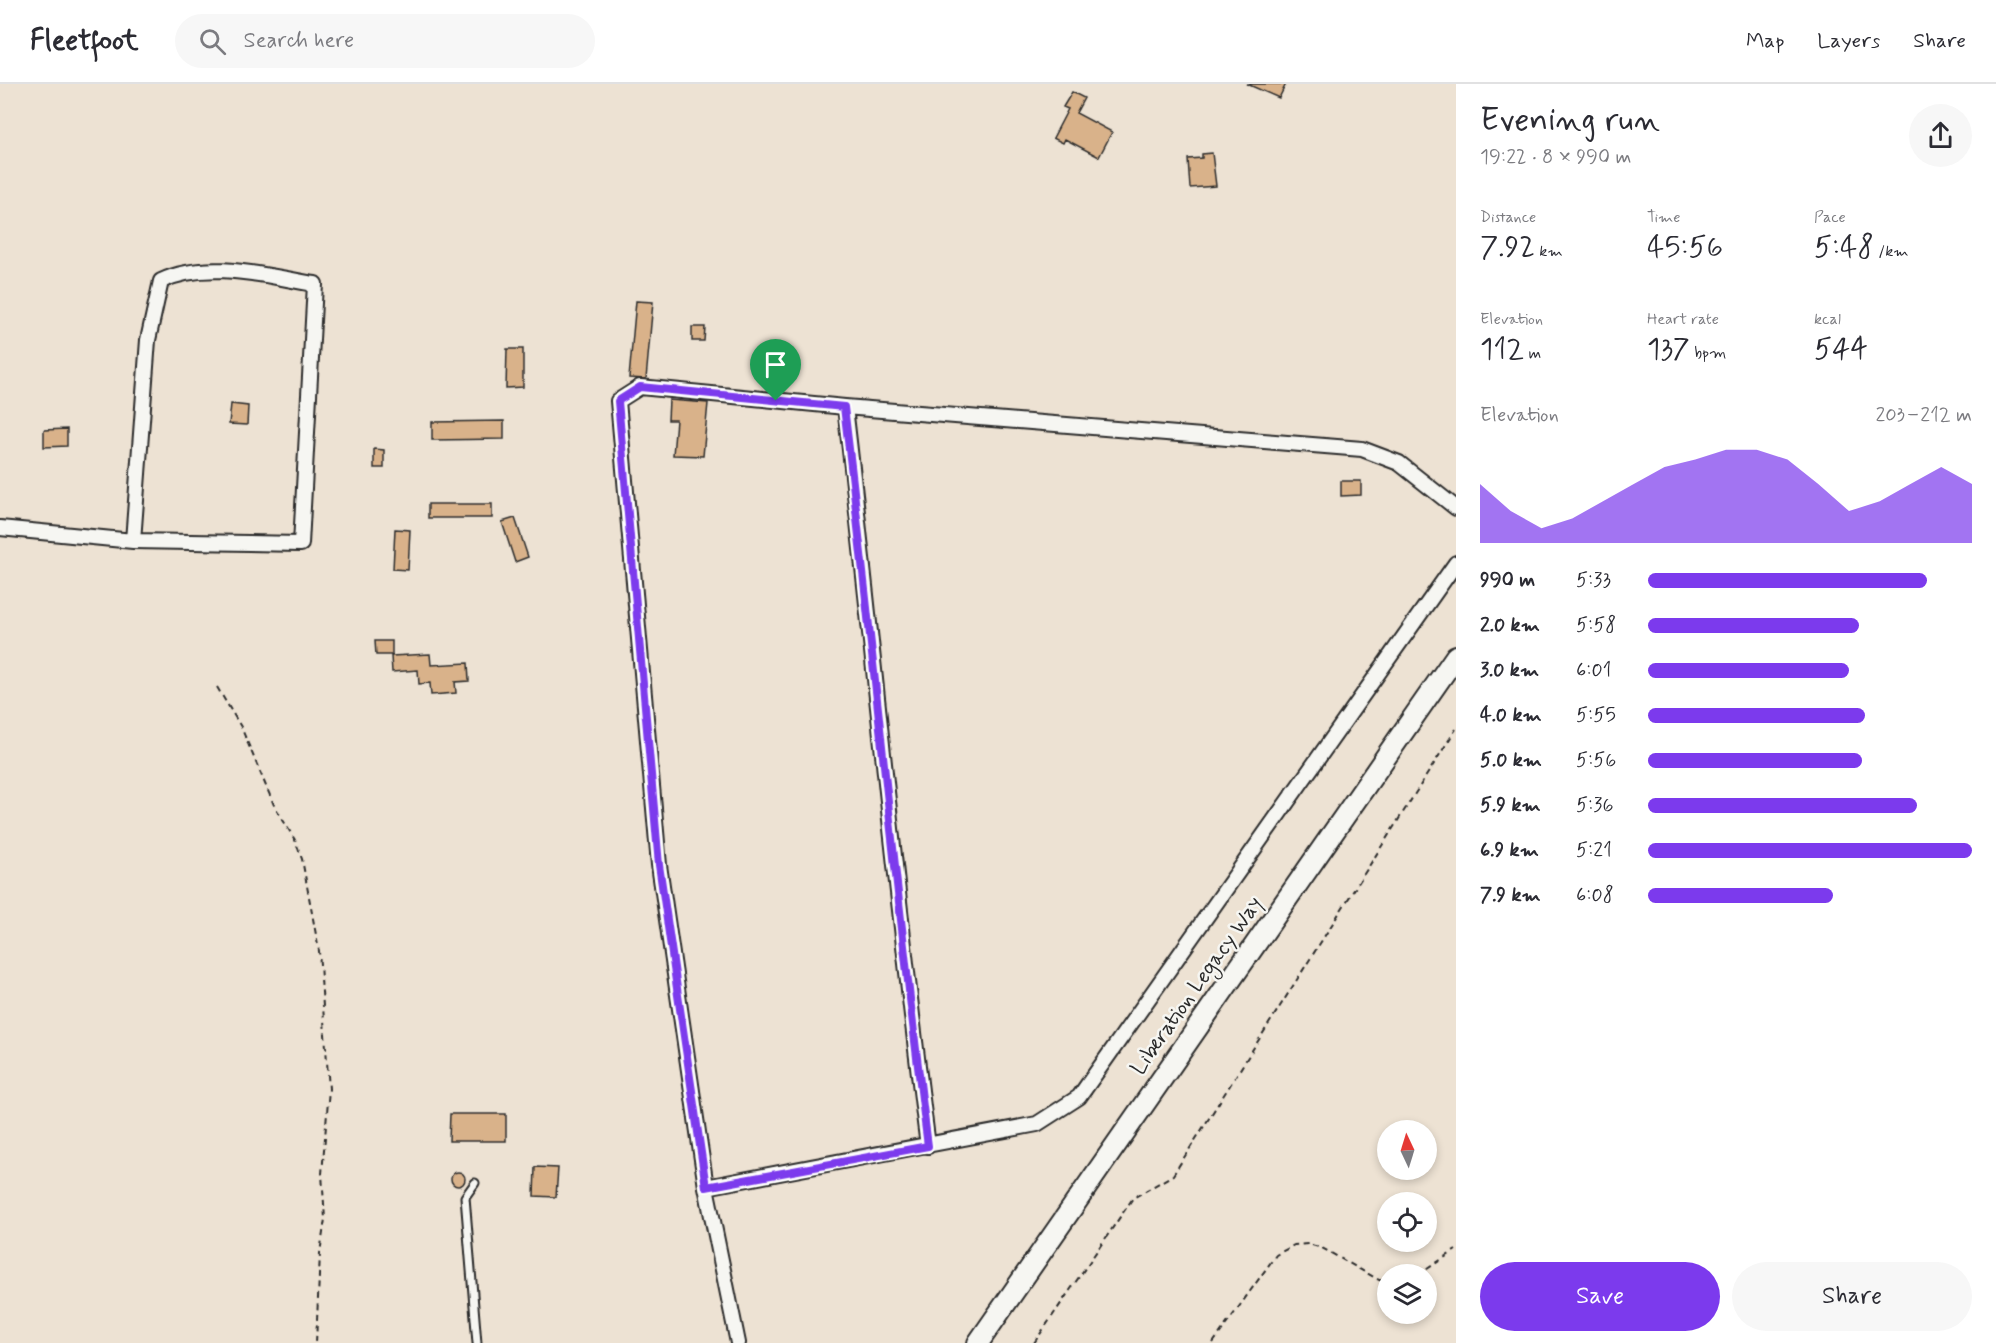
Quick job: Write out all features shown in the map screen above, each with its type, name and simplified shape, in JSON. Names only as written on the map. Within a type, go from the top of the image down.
[{"type":"main road","name":"Liberation Legacy Way","points":[[978,1343],[1456,656]]},
{"type":"street","points":[[0,528],[134,541],[302,544],[315,284],[244,272],[180,272],[161,281],[148,340],[134,541]]},
{"type":"street","points":[[738,1343],[706,1187],[659,865],[618,401],[640,387],[844,407],[1362,449],[1399,463],[1456,508]]},
{"type":"street","points":[[844,407],[876,669],[910,1010],[928,1146]]},
{"type":"street","points":[[706,1187],[1037,1124],[1079,1097],[1456,563]]},
{"type":"lane","points":[[475,1183],[465,1197],[477,1343]]},
{"type":"path","points":[[217,687],[241,727],[274,805],[295,840],[302,859],[319,951],[329,1089],[322,1174],[325,1219],[320,1253],[316,1343]]},
{"type":"path","points":[[1034,1343],[1133,1198],[1173,1174],[1456,729]]},
{"type":"path","points":[[1214,1343],[1276,1255],[1294,1245],[1308,1244],[1322,1248],[1377,1279]]},
{"type":"path","points":[[1435,1264],[1456,1250]]},
{"type":"building","points":[[1247,84],[1286,84],[1279,98]]},
{"type":"building","points":[[1072,92],[1084,98],[1076,113],[1112,132],[1099,157],[1065,139],[1063,143],[1053,138],[1068,109],[1063,107]]},
{"type":"building","points":[[1212,153],[1216,186],[1190,188],[1188,159],[1202,158],[1202,154]]},
{"type":"building","points":[[636,301],[653,302],[646,379],[629,378]]},
{"type":"building","points":[[692,327],[705,327],[704,341],[692,341]]},
{"type":"building","points":[[507,349],[523,349],[523,387],[506,388]]},
{"type":"building","points":[[669,400],[708,403],[703,456],[673,455],[676,420],[668,420]]},
{"type":"building","points":[[231,404],[248,406],[247,425],[229,424]]},
{"type":"building","points":[[504,421],[504,439],[432,440],[432,422]]},
{"type":"building","points":[[67,429],[67,446],[44,447],[44,430]]},
{"type":"building","points":[[374,449],[384,450],[384,468],[374,468]]},
{"type":"building","points":[[1341,481],[1361,481],[1361,495],[1341,496]]},
{"type":"building","points":[[428,504],[492,504],[492,518],[428,518]]},
{"type":"building","points":[[515,518],[528,557],[515,562],[502,522]]},
{"type":"building","points":[[395,529],[410,530],[408,570],[393,569]]},
{"type":"building","points":[[375,641],[392,641],[392,655],[376,655]]},
{"type":"building","points":[[430,654],[431,665],[468,663],[469,681],[455,682],[456,693],[431,695],[430,683],[419,684],[418,670],[392,672],[391,656]]},
{"type":"building","points":[[450,1114],[506,1114],[506,1141],[449,1141]]},
{"type":"building","points":[[535,1167],[558,1168],[556,1197],[534,1196]]},
{"type":"building","points":[[455,1172],[461,1172],[465,1179],[461,1186],[455,1186],[451,1182],[451,1176]]},
{"type":"route","points":[[640,387],[776,401],[844,407],[875,658],[910,1010],[928,1146],[706,1187],[659,865],[618,401],[640,387]]}]
